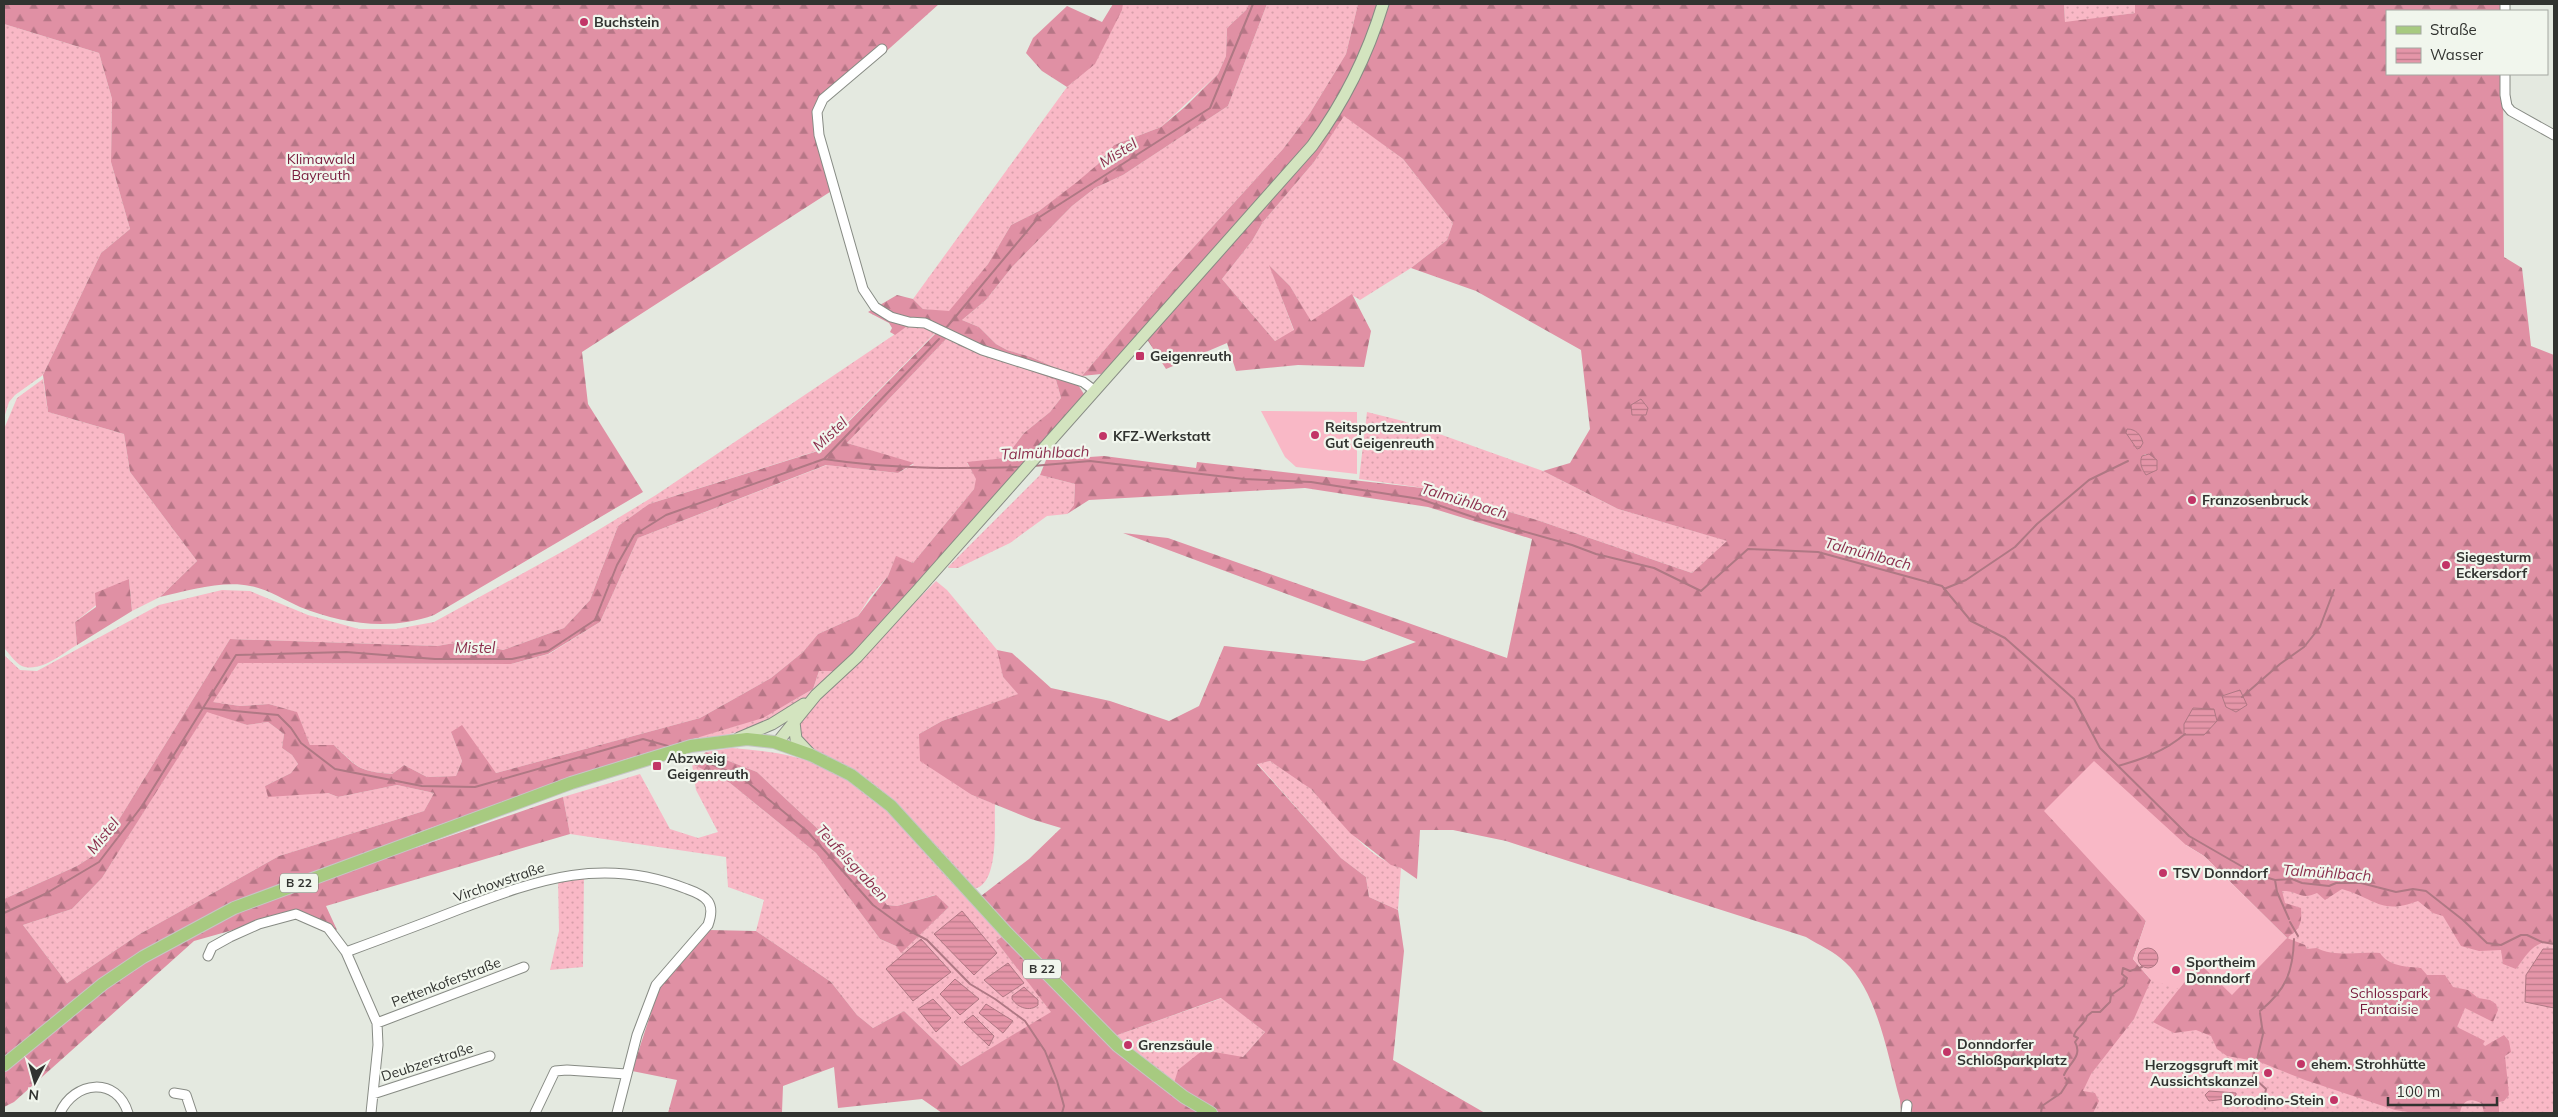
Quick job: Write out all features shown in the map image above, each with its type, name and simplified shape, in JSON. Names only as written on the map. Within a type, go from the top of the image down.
[{"type":"main road","points":[[776,742],[816,695],[857,657],[1028,467],[1317,139],[1337,112],[1361,66],[1383,4]]},
{"type":"main road","points":[[732,740],[782,718],[816,695]]},
{"type":"main road","points":[[776,742],[777,726],[782,718]]},
{"type":"main road","points":[[794,722],[796,739],[811,754]]},
{"type":"main road","name":"B 22","points":[[4,1065],[102,984],[144,957],[234,908],[572,783],[691,746],[732,740],[776,742],[811,754],[851,775],[891,806],[1007,933],[1118,1046],[1184,1097],[1211,1113]]},
{"type":"street","points":[[882,49],[823,99],[818,112],[819,136],[863,289],[875,307],[891,317],[909,322],[925,323],[982,350],[1083,382],[1095,392]]},
{"type":"street","points":[[2505,75],[2507,106],[2511,111],[2554,135]]},
{"type":"street","name":"Virchowstraße","points":[[346,952],[521,886],[572,874],[619,872],[671,882],[700,894],[707,900],[712,914],[708,925],[656,986],[636,1035],[626,1074]]},
{"type":"street","points":[[208,956],[212,947],[230,937],[259,924],[296,914],[328,928],[346,952],[377,1023],[378,1045],[371,1113]]},
{"type":"street","name":"Pettenkoferstraße","points":[[377,1023],[524,966]]},
{"type":"street","name":"Deubzerstraße","points":[[373,1094],[490,1056]]},
{"type":"street","points":[[535,1113],[555,1071],[567,1070],[626,1074],[617,1113]]},
{"type":"street","points":[[60,1113],[66,1102],[75,1092],[91,1087],[113,1093],[123,1102],[128,1113]]},
{"type":"street","points":[[174,1093],[186,1095],[192,1113]]},
{"type":"green space","name":"Klimawald Bayreuth","points":[[4,4],[939,4],[881,56],[870,57],[816,111],[833,190],[582,352],[588,404],[643,492],[434,615],[401,623],[384,624],[333,618],[300,607],[250,586],[217,585],[160,597],[197,561],[130,472],[124,434],[48,412],[43,375],[101,253],[130,229],[111,162],[112,99],[99,53],[4,24]]},
{"type":"green space","points":[[1113,4],[1123,4],[1122,10],[1095,64],[1067,87],[1042,71],[1026,53],[1033,38],[1067,6],[1102,22]]},
{"type":"green space","points":[[1123,4],[1249,4],[1246,10],[1227,28],[1226,56],[1218,74],[1161,127],[1114,145],[1098,164],[1078,182],[1039,211],[1011,225],[988,264],[949,312],[923,309],[913,299],[1067,87],[1095,63]]},
{"type":"green space","points":[[1249,4],[1267,4],[1228,106],[1123,175],[1095,188],[1072,206],[1012,267],[986,300],[962,320],[979,327],[996,344],[1007,350],[1031,357],[1072,375],[1087,399],[889,616],[836,671],[819,671],[813,689],[763,718],[623,760],[411,835],[415,848],[563,797],[570,834],[326,906],[337,930],[300,911],[194,941],[14,1102],[4,1107],[4,899],[77,866],[99,852],[230,639],[437,646],[466,641],[503,650],[564,628],[590,600],[618,526],[649,504],[821,450],[939,330],[910,324],[895,335],[890,332],[892,328],[889,323],[868,312],[897,295],[913,299],[923,309],[949,311],[988,264],[1011,225],[1039,211],[1077,182],[1098,164],[1114,145],[1161,127],[1186,106],[1218,74],[1226,56],[1227,28],[1246,10]],"holes":[[[950,335],[959,346],[1056,380],[1061,398],[1050,412],[1024,433],[1005,458],[967,462],[976,479],[974,489],[913,563],[896,556],[888,576],[858,616],[818,634],[803,652],[771,678],[700,718],[496,773],[462,725],[451,732],[462,761],[456,776],[427,777],[404,765],[392,774],[365,770],[334,745],[310,745],[297,712],[269,704],[240,706],[213,702],[238,663],[511,664],[548,654],[600,622],[638,538],[826,465],[898,473],[914,463],[847,443]],[[207,712],[247,725],[268,722],[284,734],[282,748],[292,755],[298,764],[291,773],[265,786],[268,797],[328,793],[338,797],[397,785],[434,793],[424,811],[279,856],[138,935],[67,983],[23,925],[72,909],[102,878]]]},
{"type":"green space","points":[[1267,4],[1358,4],[1346,54],[1310,113],[1283,149],[1172,271],[1082,376],[1072,375],[1031,357],[1007,350],[996,344],[979,327],[962,320],[986,300],[1012,267],[1072,206],[1095,188],[1123,175],[1228,106]]},
{"type":"green space","points":[[1358,4],[2064,4],[2065,22],[2135,13],[2135,4],[2508,4],[2506,10],[2386,10],[2386,75],[2503,75],[2504,257],[2522,268],[2531,346],[2554,355],[2554,943],[2541,943],[2536,946],[2527,954],[2516,969],[2503,964],[2501,950],[2479,951],[2461,946],[2443,916],[2433,913],[2418,901],[2406,905],[2387,906],[2342,889],[2325,900],[2317,893],[2303,896],[2282,891],[2285,903],[2301,908],[2299,926],[2287,938],[2204,856],[2186,845],[2134,906],[2146,921],[2133,959],[2151,980],[2134,1019],[2091,1074],[2083,1091],[2095,1093],[2099,1101],[2093,1113],[1901,1113],[1900,1100],[1886,1046],[1866,990],[1841,958],[1806,937],[1506,841],[1453,830],[1420,830],[1417,879],[1401,868],[1391,865],[1350,833],[1311,789],[1270,761],[1257,764],[1341,858],[1366,877],[1369,897],[1398,910],[1404,951],[1393,1060],[1485,1113],[1220,1113],[1174,1083],[1178,1070],[1203,1050],[1243,1057],[1265,1032],[1221,998],[1112,1037],[1019,940],[981,896],[1029,859],[1061,828],[1031,819],[972,795],[920,761],[919,734],[942,721],[1018,694],[1003,677],[997,650],[1012,653],[1051,688],[1110,701],[1169,721],[1199,706],[1224,646],[1364,661],[1416,642],[1123,533],[1168,538],[1507,658],[1532,539],[1428,507],[1305,488],[1089,500],[1067,514],[1074,505],[1075,484],[1040,475],[1046,460],[1104,456],[1196,468],[1197,462],[1431,489],[1537,520],[1692,573],[1727,541],[1618,509],[1543,471],[1570,463],[1590,429],[1581,350],[1476,291],[1411,268],[1447,240],[1453,223],[1403,159],[1344,116],[1314,162],[1263,222],[1252,241],[1222,279],[1275,341],[1294,330],[1269,265],[1290,286],[1311,321],[1352,294],[1371,331],[1364,367],[1298,365],[1236,371],[1227,343],[1166,369],[1143,333],[1101,374],[1082,376],[1172,271],[1283,149],[1310,113],[1346,54]],"holes":[[[2146,454],[2157,470],[2142,469],[2142,456]]]},
{"type":"green space","points":[[2064,4],[2135,4],[2135,13],[2065,23]]},
{"type":"green space","points":[[4,24],[99,53],[112,99],[111,162],[130,229],[101,253],[43,375],[15,395],[9,402],[4,418]]},
{"type":"green space","points":[[1344,115],[1403,159],[1453,223],[1447,240],[1411,268],[1360,300],[1352,295],[1311,322],[1290,286],[1270,266],[1294,331],[1275,341],[1222,279],[1252,241],[1263,222],[1314,162]]},
{"type":"green space","points":[[910,324],[939,329],[820,450],[649,504],[618,526],[590,600],[564,628],[503,650],[466,641],[437,646],[230,639],[99,852],[77,866],[4,899],[4,655],[20,670],[37,671],[159,605],[222,590],[250,591],[308,615],[359,629],[396,629],[434,622],[567,549],[656,495]]},
{"type":"green space","points":[[950,335],[959,346],[1056,380],[1061,398],[1050,412],[1024,433],[1005,458],[967,463],[977,479],[974,489],[913,563],[896,557],[888,576],[870,597],[858,616],[818,634],[803,652],[771,678],[700,718],[496,773],[451,732],[462,761],[456,776],[427,777],[404,765],[392,774],[365,770],[334,745],[310,745],[296,712],[269,704],[240,706],[212,702],[237,663],[511,664],[549,654],[600,622],[638,538],[827,465],[898,473],[914,464],[847,443]]},
{"type":"green space","points":[[43,379],[48,412],[124,434],[130,472],[197,561],[160,597],[132,611],[129,579],[75,622],[77,645],[50,662],[35,667],[27,667],[20,665],[4,648],[4,429],[17,398]]},
{"type":"green space","name":"Reitsportzentrum Gut Geigenreuth","points":[[1261,411],[1357,412],[1357,474],[1296,467],[1285,457]]},
{"type":"green space","points":[[1367,412],[1403,421],[1543,471],[1618,509],[1728,541],[1692,573],[1537,520],[1431,489],[1359,479]]},
{"type":"green space","points":[[1040,475],[1075,484],[1074,505],[1067,514],[1047,516],[1010,543],[958,568],[949,568],[948,567]]},
{"type":"green space","points":[[129,579],[132,611],[77,645],[75,622],[96,607],[95,593]]},
{"type":"green space","points":[[936,581],[947,590],[998,651],[1003,677],[1019,694],[942,721],[919,734],[972,795],[995,804],[995,839],[992,866],[988,877],[982,885],[973,889],[903,813],[807,748],[801,740],[798,729],[803,716]]},
{"type":"green space","points":[[819,671],[836,671],[810,696],[781,715],[743,731],[715,737],[689,738],[723,730],[753,720],[782,706],[813,689]]},
{"type":"green space","points":[[207,711],[247,725],[268,722],[284,734],[282,748],[292,755],[298,764],[291,773],[265,786],[305,793],[328,793],[338,797],[397,785],[434,793],[424,811],[279,856],[138,935],[67,983],[23,925],[72,909],[102,878]]},
{"type":"green space","points":[[732,748],[799,758],[813,762],[838,774],[861,789],[905,827],[1003,936],[996,941],[1052,1012],[961,1066],[904,1011],[873,1028],[857,1015],[831,982],[756,931],[764,900],[728,887],[726,857],[570,834],[563,797],[640,774],[670,829],[698,838],[718,832],[696,790],[692,764],[730,783],[816,853],[880,939],[896,946],[901,952],[949,907],[935,895],[897,906],[887,905],[848,857],[757,772],[706,752]],"holes":[[[1008,963],[1003,997],[984,980]]]},
{"type":"green space","points":[[706,752],[757,772],[848,857],[887,905],[897,906],[936,895],[949,907],[901,953],[896,946],[880,939],[816,853],[730,783],[692,764]]},
{"type":"green space","points":[[1270,761],[1312,790],[1363,845],[1387,862],[1401,868],[1398,910],[1369,897],[1366,877],[1341,858],[1257,763]]},
{"type":"green space","points":[[2094,761],[2186,845],[2204,856],[2287,938],[2232,995],[2202,966],[2190,975],[2179,989],[2151,980],[2133,959],[2146,921],[2044,811]]},
{"type":"green space","points":[[584,873],[583,967],[550,970],[559,931],[558,877]]},
{"type":"green space","name":"Schlosspark Fantaisie","points":[[2334,881],[2554,932],[2554,1113],[1908,1113],[2124,967],[2151,980],[2287,952],[2287,938],[2270,883]]},
{"type":"green space","points":[[710,930],[756,931],[831,982],[857,1015],[873,1028],[904,1011],[961,1066],[1051,1012],[996,941],[1003,936],[1201,1113],[942,1113],[922,1099],[838,1108],[834,1067],[783,1086],[782,1112],[668,1113],[677,1080],[632,1071],[659,988]]},
{"type":"green space","points":[[2287,938],[2305,945],[2307,949],[2317,948],[2323,951],[2339,953],[2380,953],[2388,961],[2404,966],[2421,968],[2427,975],[2445,975],[2453,987],[2468,990],[2478,998],[2490,1000],[2496,1004],[2498,1010],[2493,1022],[2465,1008],[2457,1027],[2485,1041],[2483,1044],[2485,1046],[2504,1035],[2509,1041],[2511,1052],[2505,1056],[2509,1095],[2504,1101],[2499,1102],[2499,1113],[2484,1113],[2482,1104],[2471,1100],[2463,1105],[2460,1113],[2414,1113],[2395,1110],[2305,1080],[2260,1062],[2227,1056],[2217,1049],[2211,1036],[2196,1030],[2174,1033],[2153,1022],[2190,975],[2202,966]]},
{"type":"green space","points":[[1222,998],[1265,1032],[1243,1057],[1174,1083],[1112,1037]]},
{"type":"water","points":[[1641,399],[1648,408],[1646,415],[1632,415],[1631,405]]},
{"type":"water","points":[[2127,429],[2135,431],[2141,437],[2143,443],[2140,448],[2137,449],[2126,433]]},
{"type":"water","points":[[2149,454],[2157,460],[2157,470],[2146,475],[2141,466],[2141,459],[2142,456]]},
{"type":"water","points":[[2240,690],[2247,705],[2236,712],[2226,707],[2222,696]]},
{"type":"water","points":[[2193,708],[2214,709],[2217,721],[2204,735],[2184,735],[2184,724]]},
{"type":"water","points":[[962,911],[997,953],[974,975],[934,934]]},
{"type":"water","points":[[921,939],[951,972],[913,1001],[886,969]]},
{"type":"water","points":[[2148,948],[2155,951],[2158,958],[2155,965],[2148,968],[2141,965],[2138,958],[2141,951]]},
{"type":"water","points":[[2543,949],[2554,949],[2554,1008],[2525,1002],[2526,975]]},
{"type":"water","points":[[1008,963],[1024,983],[1003,997],[984,980]]},
{"type":"water","points":[[955,979],[979,999],[960,1015],[940,994]]},
{"type":"water","points":[[1024,987],[1038,1000],[1038,1005],[1035,1007],[1024,1008],[1017,1005],[1012,999],[1012,996]]},
{"type":"water","points":[[933,999],[951,1018],[936,1032],[918,1009]]},
{"type":"water","points":[[986,1004],[1013,1021],[1003,1033],[979,1013]]},
{"type":"water","points":[[973,1015],[994,1036],[989,1046],[964,1022]]},
{"type":"water","points":[[2209,1091],[2236,1093],[2236,1095],[2233,1098],[2209,1101],[2205,1095]]},
{"type":"waterway","name":"Mistel","points":[[946,328],[1038,218],[1210,108],[1253,4]]},
{"type":"waterway","name":"Mistel","points":[[4,913],[45,894],[99,862],[142,806],[236,655],[346,652],[435,659],[512,659],[548,651],[595,620],[617,565],[634,535],[666,515],[824,459],[939,339]]},
{"type":"waterway","name":"Talmühlbach","points":[[824,459],[873,465],[922,467],[1021,467]]},
{"type":"waterway","name":"Talmühlbach","points":[[1033,466],[1090,461],[1244,479],[1311,482],[1420,499],[1596,554],[1654,568],[1701,591],[1748,549],[1818,552],[1942,586],[1971,621],[2005,638],[2074,699],[2100,748],[2189,836],[2255,874],[2275,880],[2292,879],[2302,883],[2329,886],[2336,883],[2361,883],[2396,892],[2413,889],[2426,891],[2463,920],[2487,943],[2501,945],[2521,935],[2527,935],[2542,942],[2554,944]]},
{"type":"waterway","points":[[1944,589],[1966,580],[2015,547],[2037,524],[2089,480],[2128,461]]},
{"type":"waterway","points":[[2242,697],[2280,664],[2304,647],[2320,627],[2334,590]]},
{"type":"waterway","name":"Teufelsgraben","points":[[203,708],[278,715],[291,728],[301,743],[335,769],[422,786],[475,787],[643,739],[668,746]]},
{"type":"waterway","points":[[2118,766],[2153,754],[2185,734]]},
{"type":"waterway","name":"Teufelsgraben","points":[[696,758],[740,776],[807,831],[873,905],[906,929],[927,940],[970,984],[995,999],[1025,1021],[1045,1051],[1057,1081],[1064,1106],[1062,1113]]},
{"type":"waterway","points":[[2275,880],[2277,892],[2289,919]]},
{"type":"waterway","points":[[2290,922],[2298,936]]},
{"type":"waterway","points":[[2260,1011],[2276,996],[2286,980],[2292,961],[2294,939]]},
{"type":"waterway","points":[[2064,1075],[2076,1055],[2077,1047],[2075,1042],[2078,1038],[2074,1036],[2076,1031],[2087,1016],[2092,1012],[2100,1012],[2110,1002],[2111,995],[2124,986],[2127,978],[2122,974],[2123,968],[2130,971],[2142,967]]},
{"type":"waterway","points":[[2260,1013],[2263,1034],[2253,1077],[2266,1089],[2264,1099]]},
{"type":"waterway","points":[[2041,1113],[2042,1106],[2061,1093],[2068,1082],[2065,1078]]},
{"type":"waterway","points":[[2264,1100],[2265,1109]]},
{"type":"place","name":"Buchstein","points":[[584,22]]},
{"type":"place","name":"Geigenreuth","points":[[1140,356]]},
{"type":"place","name":"Reitsportzentrum Gut Geigenreuth","points":[[1315,435]]},
{"type":"place","name":"KFZ-Werkstatt","points":[[1103,436]]},
{"type":"place","name":"Franzosenbruck","points":[[2192,500]]},
{"type":"place","name":"Siegesturm Eckersdorf","points":[[2446,565]]},
{"type":"place","name":"Abzweig Geigenreuth","points":[[657,766]]},
{"type":"place","name":"TSV Donndorf","points":[[2163,873]]},
{"type":"place","name":"Sportheim Donndorf","points":[[2176,970]]},
{"type":"place","name":"Grenzsäule","points":[[1128,1045]]},
{"type":"place","name":"Donndorfer Schloßparkplatz","points":[[1947,1052]]},
{"type":"place","name":"ehem. Strohhütte","points":[[2301,1064]]},
{"type":"place","name":"Herzogsgruft mit Aussichtskanzel","points":[[2268,1073]]},
{"type":"place","name":"Borodino-Stein","points":[[2334,1100]]}]
